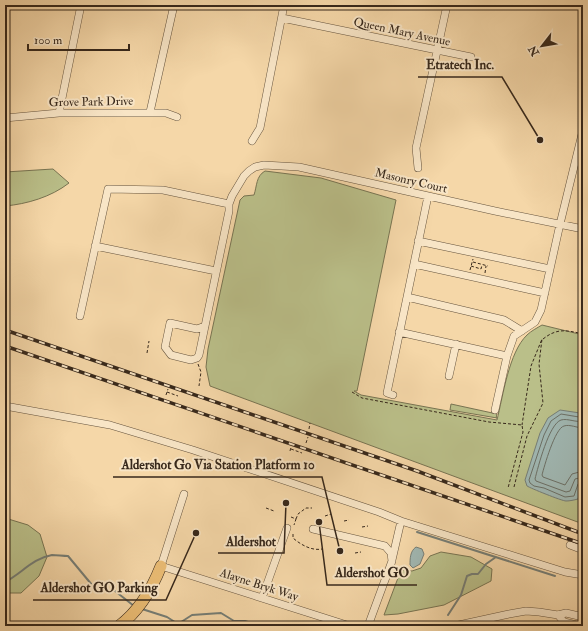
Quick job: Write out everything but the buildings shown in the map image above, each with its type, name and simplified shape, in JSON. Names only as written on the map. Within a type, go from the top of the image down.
[{"type":"highway","points":[[118,626],[138,608],[149,592],[161,566]]},
{"type":"street","points":[[59,112],[81,5]]},
{"type":"street","points":[[150,112],[174,5]]},
{"type":"street","points":[[252,141],[260,128],[284,5]]},
{"type":"street","points":[[418,168],[416,148],[436,50],[447,5]]},
{"type":"street","name":"Queen Mary Avenue","points":[[282,18],[471,57]]},
{"type":"street","name":"Grove Park Drive","points":[[5,118],[59,112],[150,112],[166,113],[177,117]]},
{"type":"street","points":[[495,410],[507,356],[514,336],[535,322],[541,310],[583,130]]},
{"type":"street","name":"Masonry Court","points":[[205,326],[197,329],[170,323],[165,347],[171,355],[191,360],[197,358],[199,355],[205,326],[216,271],[229,204],[240,182],[249,171],[255,167],[264,165],[299,168],[496,212],[583,229]]},
{"type":"street","points":[[80,316],[108,189],[163,190],[229,204]]},
{"type":"street","points":[[393,395],[387,393],[428,196]]},
{"type":"street","points":[[418,241],[550,270]]},
{"type":"street","points":[[95,246],[216,271]]},
{"type":"street","points":[[414,264],[545,293]]},
{"type":"street","points":[[407,297],[504,320],[522,331]]},
{"type":"street","points":[[399,332],[507,356]]},
{"type":"street","points":[[449,376],[456,344]]},
{"type":"street","points":[[5,406],[110,425],[193,450],[401,521],[564,572],[583,575]]},
{"type":"street","points":[[161,566],[184,494]]},
{"type":"street","points":[[368,626],[392,560],[401,521]]},
{"type":"street","points":[[262,598],[287,528]]},
{"type":"street","points":[[314,529],[385,546],[391,553],[392,560]]},
{"type":"street","points":[[570,545],[583,550]]},
{"type":"street","name":"Alayne Bryk Way","points":[[161,566],[350,626]]},
{"type":"street","points":[[454,626],[517,612],[539,612],[558,615],[566,613],[583,617]]},
{"type":"street","points":[[558,615],[564,622],[581,626]]},
{"type":"path","points":[[469,276],[474,253]]},
{"type":"path","points":[[472,262],[488,266]]},
{"type":"path","points":[[471,266],[481,269],[482,264]]},
{"type":"path","points":[[508,488],[523,432],[522,425],[531,366],[542,339],[551,332],[566,331],[583,334]]},
{"type":"path","points":[[514,487],[527,436],[543,402],[539,364],[542,339]]},
{"type":"path","points":[[148,353],[149,341]]},
{"type":"path","points":[[198,364],[201,372],[199,386]]},
{"type":"path","points":[[166,395],[168,389]]},
{"type":"path","points":[[167,392],[178,396]]},
{"type":"path","points":[[352,392],[362,398],[489,422],[522,425]]},
{"type":"path","points":[[309,429],[310,423]]},
{"type":"path","points":[[306,443],[308,437]]},
{"type":"path","points":[[291,449],[302,453]]},
{"type":"path","points":[[266,508],[274,511]]},
{"type":"path","points":[[312,508],[306,508],[298,514],[292,530],[294,538],[301,544],[317,550],[322,549]]},
{"type":"path","points":[[325,516],[331,514]]},
{"type":"path","points":[[291,517],[296,519]]},
{"type":"path","points":[[344,521],[349,520]]},
{"type":"path","points":[[362,527],[368,526]]},
{"type":"path","points":[[336,552],[341,550]]},
{"type":"path","points":[[355,553],[362,552]]},
{"type":"green space","points":[[53,169],[69,183],[47,196],[22,204],[5,206],[5,172]]},
{"type":"green space","points":[[265,171],[321,178],[396,200],[357,391],[354,391],[361,395],[497,420],[511,363],[521,343],[527,335],[542,325],[583,335],[583,524],[210,386],[206,367],[208,349],[240,200],[244,196],[254,195],[258,178]]},
{"type":"green space","points":[[451,404],[497,414],[496,418],[450,410]]},
{"type":"green space","points":[[5,518],[28,525],[40,534],[47,557],[39,576],[21,593],[5,593]]},
{"type":"green space","points":[[441,552],[471,557],[492,569],[491,581],[444,605],[398,614],[384,615],[401,570],[412,571],[421,568],[430,556]]},
{"type":"water","points":[[560,410],[580,413],[583,412],[583,481],[578,499],[569,501],[559,499],[529,487],[527,486],[525,480],[540,433],[548,418]]},
{"type":"water","points":[[416,547],[422,549],[424,554],[420,564],[413,568],[410,565],[410,558],[411,553]]},
{"type":"waterway","points":[[579,489],[583,495]]},
{"type":"waterway","points":[[417,532],[555,576]]},
{"type":"waterway","points":[[5,582],[39,559],[52,555],[68,556],[97,591],[115,591],[134,606]]},
{"type":"waterway","points":[[448,615],[461,595],[467,576],[478,574],[486,564],[496,557]]},
{"type":"waterway","points":[[142,609],[167,617],[178,624]]},
{"type":"waterway","points":[[177,626],[192,615],[221,613],[234,621],[245,621],[260,626]]},
{"type":"railway","points":[[5,330],[417,471],[583,534]]},
{"type":"railway","points":[[5,346],[583,544]]},
{"type":"place","name":"Etratech Inc.","points":[[540,140]]},
{"type":"place","name":"Aldershot","points":[[286,503]]},
{"type":"place","name":"Aldershot GO","points":[[319,522]]},
{"type":"place","name":"Aldershot GO Parking","points":[[196,533]]},
{"type":"place","name":"Aldershot Go Via Station Platform 10","points":[[340,551]]}]
